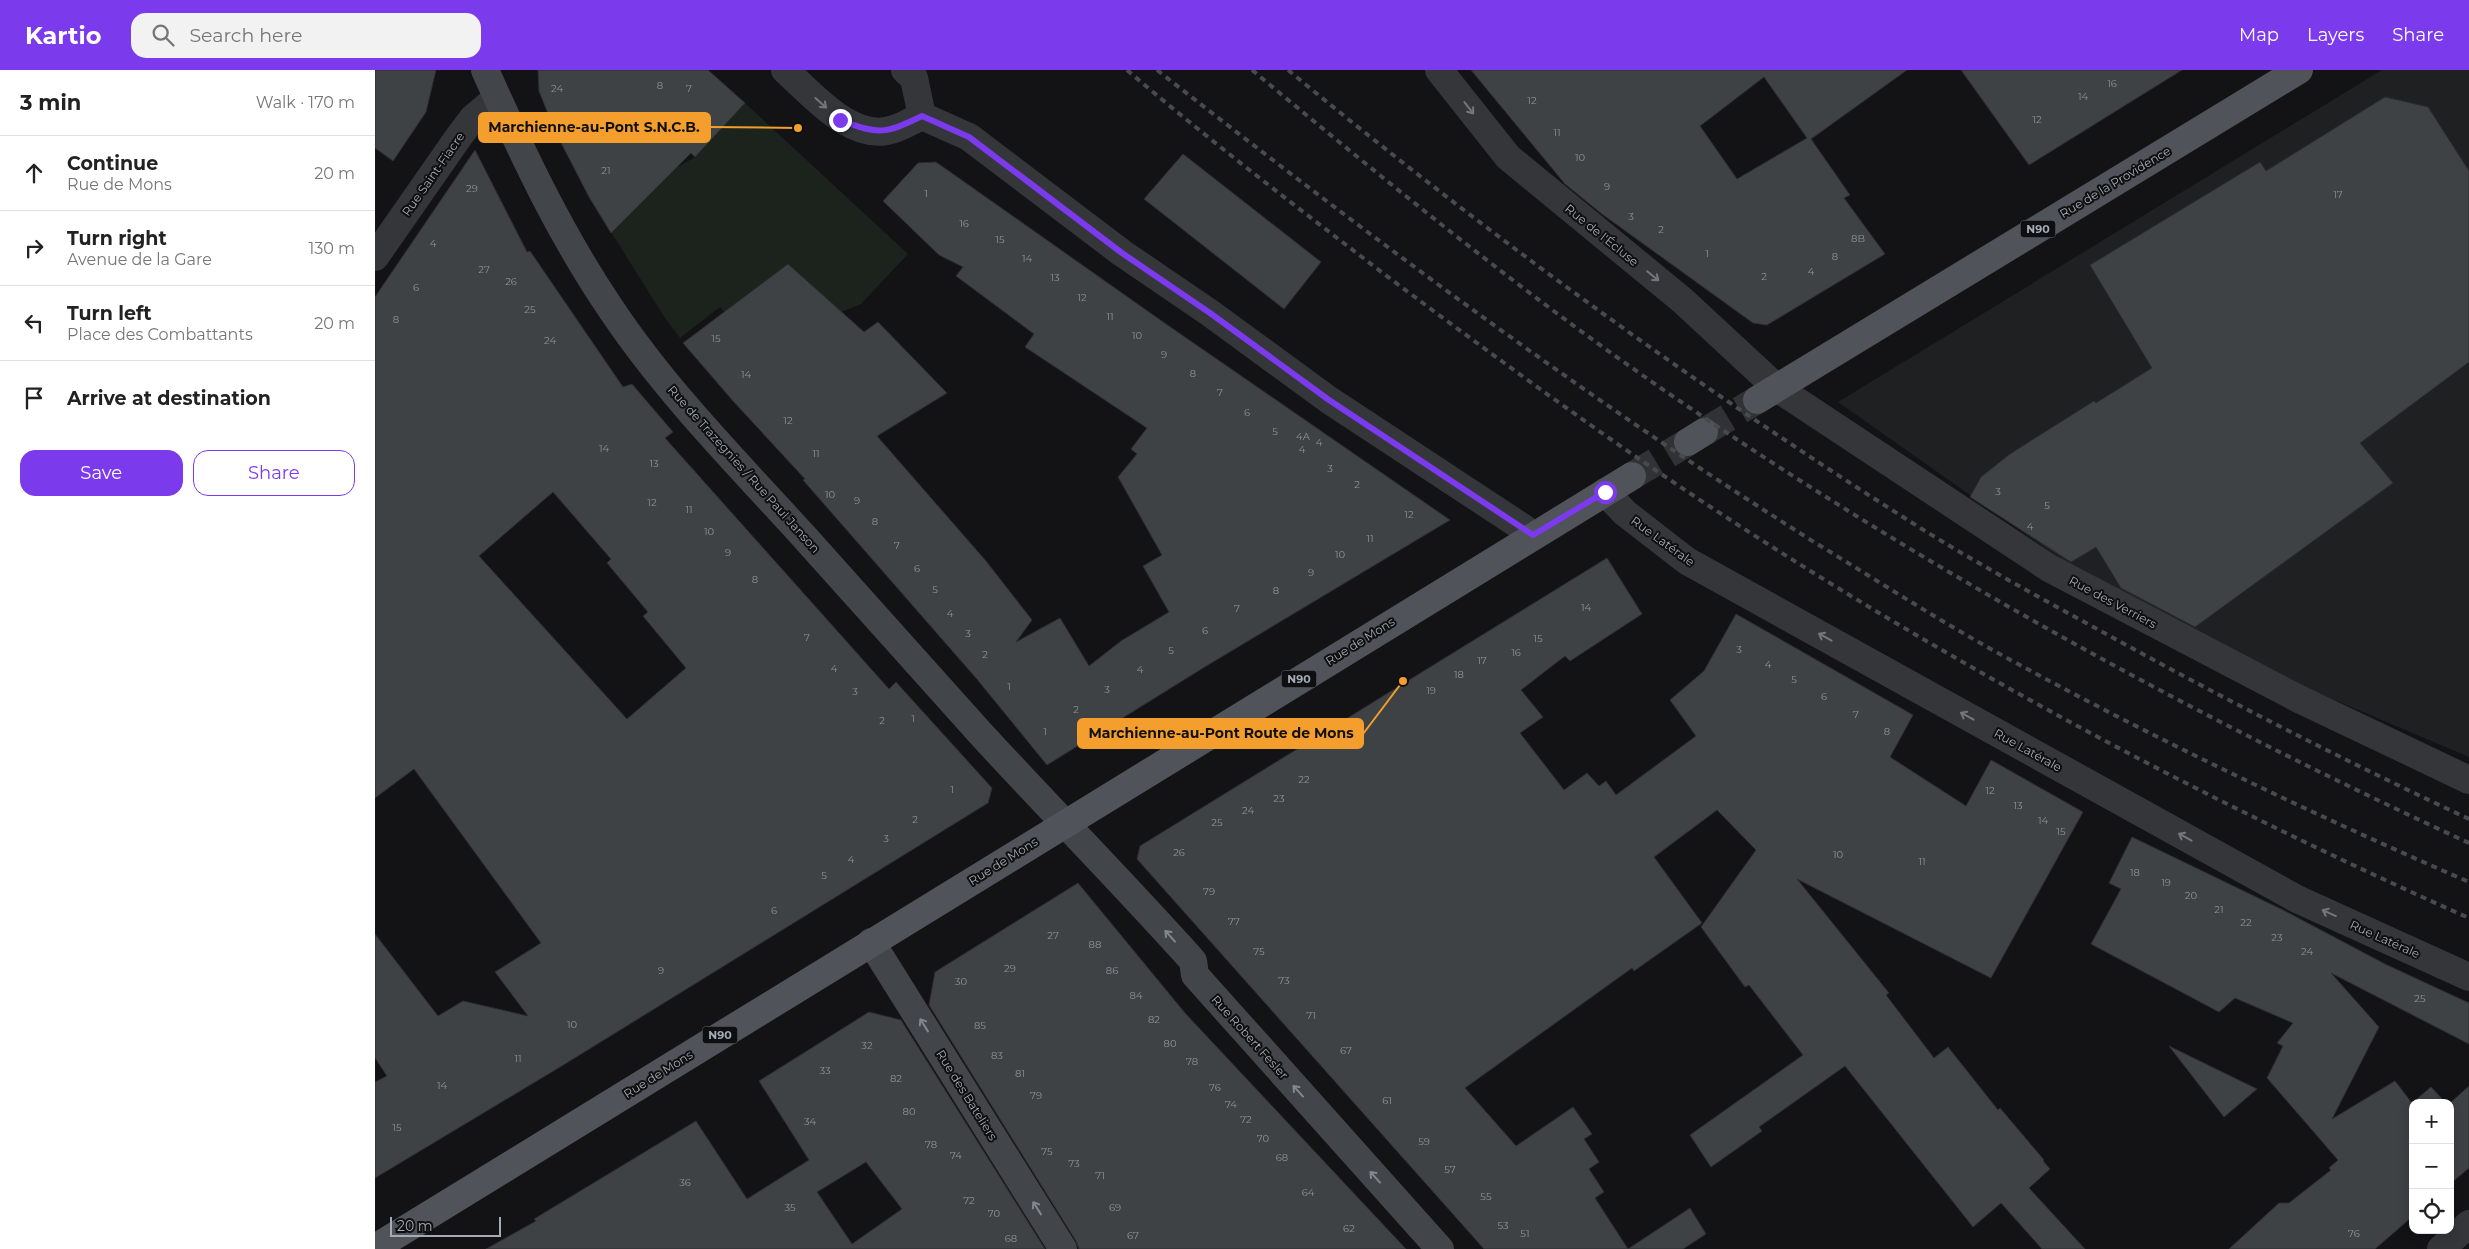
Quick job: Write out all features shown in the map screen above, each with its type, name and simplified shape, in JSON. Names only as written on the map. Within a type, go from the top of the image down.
[{"type":"main road","name":"Rue de Trazegnies / Rue Paul Janson","points":[[485,70],[521,152],[550,208],[580,261],[632,340],[710,433],[1065,823]]},
{"type":"main road","name":"Rue de la Providence","points":[[1767,394],[2299,70]]},
{"type":"main road","name":"Rue de Mons","points":[[375,1248],[1533,535],[1632,476]]},
{"type":"main road","name":"Rue Robert Fesler","points":[[1065,823],[1193,961],[1195,975],[1440,1249]]},
{"type":"main road","name":"Rue des Bateliers","points":[[871,942],[1063,1249]]},
{"type":"street","points":[[785,70],[840,120],[869,131],[893,130],[922,116],[969,137],[1122,253],[1210,313],[1329,400],[1533,535]]},
{"type":"street","points":[[905,70],[914,78],[922,116]]},
{"type":"street","name":"Rue de l'Écluse","points":[[1439,70],[1508,157],[1682,300],[1767,394]]},
{"type":"street","name":"Rue Saint-Fiacre","points":[[375,256],[473,118],[497,98]]},
{"type":"street","name":"Rue des Verriers","points":[[1767,394],[2049,568],[2299,700],[2469,780]]},
{"type":"street","name":"Rue Latérale","points":[[1605,492],[1625,513],[1687,561],[2297,899],[2469,977]]},
{"type":"street","points":[[2441,1249],[2469,1224]]},
{"type":"shaded area","points":[[2382,70],[2469,70],[2469,757],[2149,621],[1838,402]]},
{"type":"shaded area","points":[[745,103],[908,254],[861,304],[841,312],[788,264],[748,294],[748,296],[724,312],[720,307],[680,338],[663,315],[611,232],[676,168],[695,157]]},
{"type":"building","points":[[375,70],[436,70],[426,112],[393,161],[375,148]]},
{"type":"building","points":[[538,70],[708,70],[745,103],[695,157],[691,153],[611,233],[589,197],[555,131],[539,91]]},
{"type":"building","points":[[1471,70],[1907,70],[1811,139],[1850,195],[1844,198],[1885,254],[1767,325],[1753,323],[1602,214],[1565,184]],"holes":[[[1764,77],[1807,138],[1737,179],[1700,126]]]},
{"type":"building","points":[[1961,70],[2182,70],[2029,165]]},
{"type":"building","points":[[2385,97],[2428,107],[2469,171],[2469,362],[2360,443],[2393,483],[2195,627],[2121,588],[2096,547],[2071,562],[1970,497],[1981,477],[2010,454],[2094,401],[2096,403],[2152,368],[2090,265],[2260,162],[2266,171]]},
{"type":"building","points":[[475,150],[527,252],[530,251],[623,387],[632,384],[673,432],[665,438],[889,689],[896,682],[992,788],[988,803],[565,1064],[375,1178],[375,1082],[387,1076],[375,1058],[375,934],[438,1016],[463,1001],[528,1016],[495,972],[541,943],[414,769],[375,798],[375,297]],"holes":[[[553,492],[611,559],[607,563],[648,612],[643,616],[686,668],[627,719],[479,556]]]},
{"type":"building","points":[[1183,154],[1321,262],[1284,309],[1144,199]]},
{"type":"building","points":[[936,162],[1450,520],[1203,668],[1047,765],[976,678],[803,480],[805,479],[733,401],[683,343],[788,264],[864,332],[878,322],[947,393],[877,436],[986,561],[1032,620],[1016,642],[1060,618],[1089,666],[1121,641],[1169,612],[1143,566],[1162,555],[1118,477],[1137,454],[1131,449],[1147,428],[1025,347],[1034,334],[956,276],[963,267],[939,255],[883,201],[918,163]]},
{"type":"building","points":[[1607,558],[1642,614],[1570,661],[1565,656],[1521,690],[1543,717],[1520,733],[1564,790],[1587,773],[1599,786],[1606,781],[1616,795],[1696,736],[1670,700],[1704,671],[1736,614],[1913,715],[1890,757],[1966,806],[1991,760],[2083,812],[1991,978],[1797,879],[1889,993],[1886,995],[1934,1058],[1948,1047],[1998,1110],[2000,1108],[2044,1160],[2050,1169],[2029,1188],[2085,1249],[2042,1249],[2001,1203],[1973,1227],[1845,1066],[1759,1127],[1762,1131],[1711,1167],[1690,1135],[1803,1055],[1749,985],[1745,987],[1701,927],[1756,850],[1717,810],[1654,857],[1702,923],[1634,971],[1632,968],[1465,1088],[1516,1146],[1573,1107],[1592,1134],[1584,1139],[1599,1162],[1589,1169],[1604,1192],[1595,1198],[1628,1249],[1484,1249],[1137,859],[1140,846]]},
{"type":"building","points":[[2132,837],[2283,910],[2385,964],[2469,1003],[2469,1044],[2331,973],[2379,1027],[2332,1119],[2395,1081],[2409,1099],[2409,1219],[2375,1249],[2229,1249],[2279,1203],[2289,1203],[2331,1170],[2329,1168],[2338,1160],[2267,1078],[2283,1046],[2277,1043],[2293,1023],[2235,998],[2219,1012],[2091,944],[2121,889],[2109,883]]},
{"type":"building","points":[[1078,883],[1185,1013],[1406,1249],[1079,1249],[1076,1241],[929,1005],[935,972]]},
{"type":"building","points":[[869,1012],[901,1020],[1045,1249],[486,1249],[536,1221],[534,1219],[696,1121],[747,1199],[809,1160],[759,1081]],"holes":[[[866,1162],[902,1209],[852,1244],[817,1192]]]},
{"type":"building","points":[[2169,1046],[2257,1089],[2224,1117]]},
{"type":"building","points":[[2469,1086],[2469,1168],[2454,1181],[2454,1144],[2454,1099]]},
{"type":"building","points":[[2431,1087],[2442,1099],[2417,1099]]},
{"type":"building","points":[[1690,1208],[1706,1234],[1683,1249],[1628,1249]]},
{"type":"tunnel","points":[[1704,432],[1757,400]]},
{"type":"tunnel","points":[[1632,476],[1688,442]]},
{"type":"railway","points":[[1127,70],[1254,174],[1461,332],[1617,444],[1789,558],[1978,671],[2171,776],[2270,825],[2469,918]]},
{"type":"railway","points":[[1157,70],[1237,133],[1479,315],[1644,431],[1814,542],[1982,644],[2120,718],[2293,803],[2469,882]]},
{"type":"railway","points":[[1252,70],[1510,278],[1617,357],[1766,459],[1863,520],[2060,636],[2262,743],[2469,843]]},
{"type":"railway","points":[[1288,70],[1512,247],[1666,359],[1744,413],[1903,517],[2000,575],[2190,680],[2328,751],[2469,819]]},
{"type":"place","name":"Marchienne-au-Pont S.N.C.B.","points":[[798,128]]},
{"type":"place","name":"Marchienne-au-Pont Route de Mons","points":[[1403,681]]},
{"type":"route","points":[[840,120],[869,131],[893,130],[922,116],[969,137],[1122,253],[1210,313],[1329,400],[1447,476],[1533,535],[1605,492]]}]
